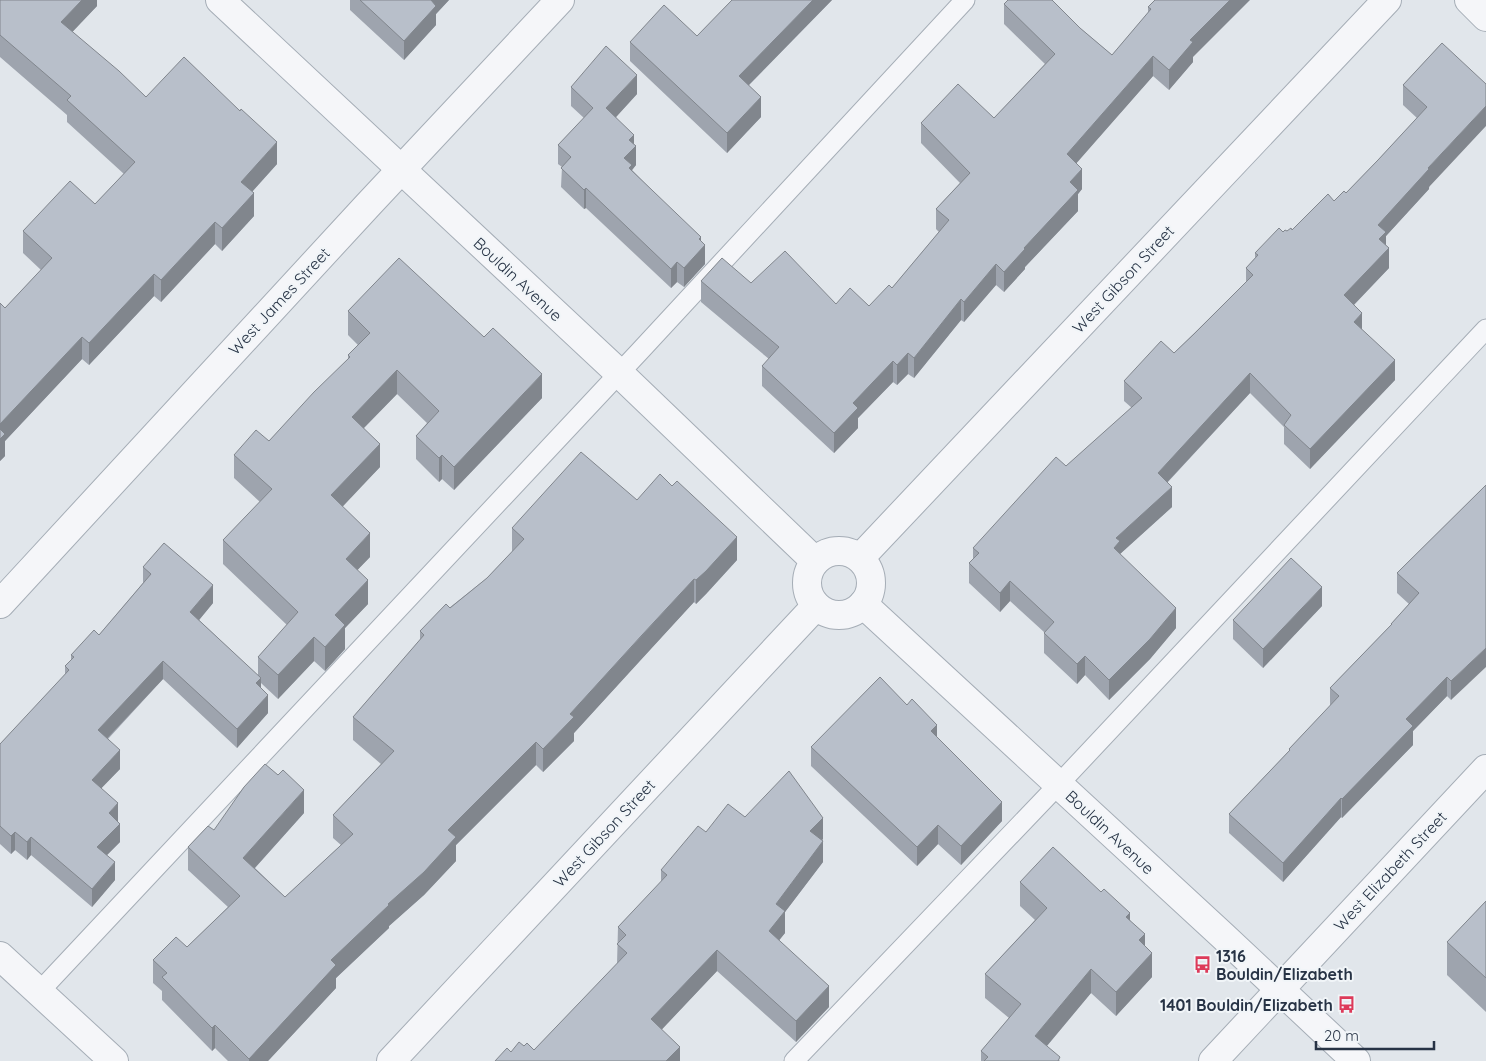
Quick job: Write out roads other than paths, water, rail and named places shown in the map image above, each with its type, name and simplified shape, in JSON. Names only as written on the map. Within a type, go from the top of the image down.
[{"type":"street","name":"Bouldin Avenue","points":[[220,0],[619,373],[815,561]]},
{"type":"street","name":"West James Street","points":[[0,604],[560,0]]},
{"type":"street","name":"West Gibson Street","points":[[860,558],[1387,0]]},
{"type":"street","points":[[1468,0],[1486,17]]},
{"type":"street","points":[[834,551],[845,551],[860,558],[868,569],[871,578],[871,587],[863,604],[856,610],[837,616],[828,614],[816,606],[807,591],[809,570],[815,561],[824,554],[834,551]]},
{"type":"street","name":"Bouldin Avenue","points":[[863,604],[1356,1061]]},
{"type":"street","name":"West Gibson Street","points":[[391,1061],[816,606]]},
{"type":"street","name":"West Elizabeth Street","points":[[1213,1061],[1486,769]]},
{"type":"street","points":[[0,956],[114,1061]]},
{"type":"lane","points":[[39,992],[619,373],[965,0]]},
{"type":"lane","points":[[794,1061],[1059,784],[1486,329]]},
{"type":"place","name":"1316 Bouldin/Elizabeth","points":[[1202,965]]},
{"type":"place","name":"1401 Bouldin/Elizabeth","points":[[1347,1005]]}]
